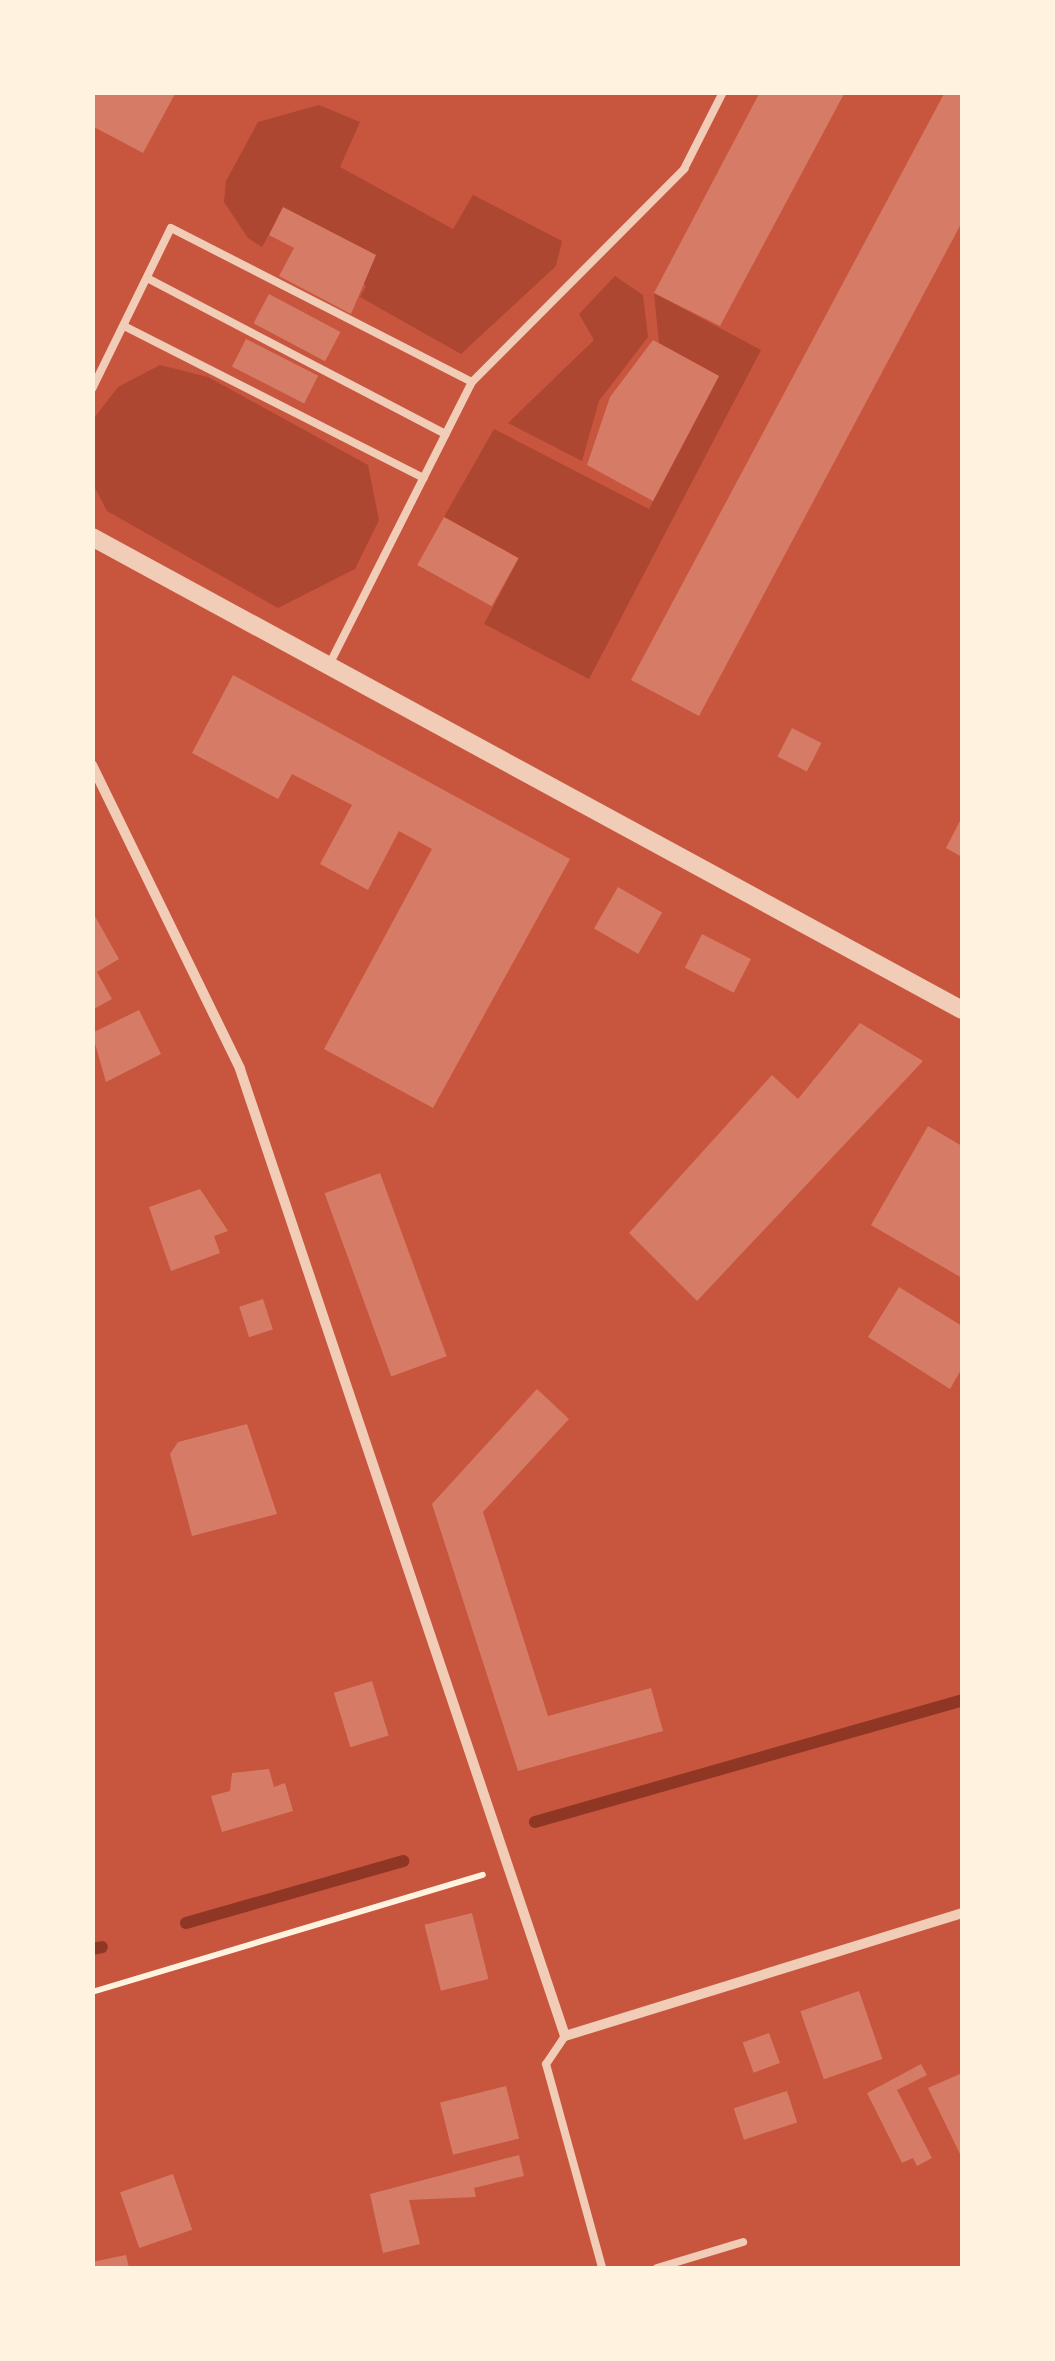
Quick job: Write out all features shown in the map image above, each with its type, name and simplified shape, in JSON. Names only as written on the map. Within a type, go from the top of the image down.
[{"type":"street","points":[[92,537],[962,1010]]},
{"type":"street","points":[[92,766],[240,1069],[516,1871],[565,2036],[962,1913]]},
{"type":"lane","points":[[329,665],[472,382],[684,169],[723,92]]},
{"type":"lane","points":[[92,389],[172,228],[472,382]]},
{"type":"lane","points":[[147,278],[446,434]]},
{"type":"lane","points":[[124,326],[424,478]]},
{"type":"lane","points":[[565,2036],[546,2064],[602,2268]]},
{"type":"lane","points":[[657,2268],[744,2242]]},
{"type":"path","points":[[92,1992],[448,1879],[516,1871]]},
{"type":"shaded area","points":[[319,105],[360,122],[340,167],[453,229],[473,195],[562,241],[556,266],[461,354],[360,297],[366,286],[284,208],[262,247],[248,238],[224,202],[226,181],[258,122]]},
{"type":"shaded area","points":[[615,276],[643,295],[648,337],[599,401],[582,461],[508,423],[594,340],[579,314]]},
{"type":"shaded area","points":[[654,293],[761,350],[589,679],[484,624],[519,558],[444,517],[494,429],[649,509],[719,376],[659,343]]},
{"type":"shaded area","points":[[160,365],[208,377],[368,465],[379,520],[355,569],[278,608],[107,511],[93,484],[94,418],[118,387]]},
{"type":"building","points":[[92,92],[176,92],[143,153],[92,126]]},
{"type":"building","points":[[760,92],[845,92],[720,326],[654,293]]},
{"type":"building","points":[[945,92],[962,92],[962,222],[699,716],[631,680]]},
{"type":"building","points":[[283,207],[376,255],[351,314],[279,276],[294,248],[269,235]]},
{"type":"building","points":[[269,294],[341,332],[325,361],[254,323]]},
{"type":"building","points":[[246,339],[318,376],[304,403],[232,367]]},
{"type":"building","points":[[653,340],[719,376],[653,501],[587,465],[610,397]]},
{"type":"building","points":[[444,517],[518,558],[492,606],[417,565]]},
{"type":"building","points":[[233,675],[570,859],[433,1108],[324,1049],[432,849],[399,831],[368,890],[320,864],[352,805],[292,774],[278,799],[192,753]]},
{"type":"building","points":[[792,728],[821,743],[807,771],[777,757]]},
{"type":"building","points":[[962,817],[962,857],[946,848]]},
{"type":"building","points":[[618,887],[662,912],[638,954],[594,929]]},
{"type":"building","points":[[92,911],[119,959],[97,972],[112,999],[92,1010]]},
{"type":"building","points":[[702,934],[751,959],[734,993],[685,968]]},
{"type":"building","points":[[139,1010],[161,1054],[106,1082],[92,1033]]},
{"type":"building","points":[[860,1023],[923,1061],[697,1301],[629,1233],[772,1075],[798,1099]]},
{"type":"building","points":[[928,1126],[962,1146],[962,1278],[871,1225]]},
{"type":"building","points":[[380,1173],[447,1356],[391,1376],[325,1193]]},
{"type":"building","points":[[200,1189],[228,1231],[214,1236],[220,1253],[171,1271],[149,1207]]},
{"type":"building","points":[[899,1287],[962,1326],[962,1368],[950,1389],[868,1337]]},
{"type":"building","points":[[263,1299],[273,1329],[249,1337],[239,1307]]},
{"type":"building","points":[[537,1389],[569,1419],[483,1512],[548,1716],[651,1688],[663,1731],[518,1771],[432,1504]]},
{"type":"building","points":[[247,1424],[277,1514],[192,1536],[170,1454],[178,1442]]},
{"type":"building","points":[[372,1681],[389,1736],[350,1747],[334,1693]]},
{"type":"building","points":[[269,1769],[274,1787],[285,1783],[293,1811],[222,1832],[211,1796],[230,1791],[232,1773]]},
{"type":"building","points":[[472,1913],[488,1979],[441,1991],[424,1925]]},
{"type":"building","points":[[859,1991],[882,2059],[824,2079],[800,2011]]},
{"type":"building","points":[[769,2033],[780,2063],[754,2073],[743,2043]]},
{"type":"building","points":[[921,2064],[927,2075],[897,2090],[932,2158],[917,2166],[913,2158],[902,2163],[867,2093]]},
{"type":"building","points":[[962,2073],[962,2153],[960,2154],[928,2088]]},
{"type":"building","points":[[506,2086],[519,2138],[453,2155],[440,2102]]},
{"type":"building","points":[[787,2091],[797,2122],[744,2140],[734,2108]]},
{"type":"building","points":[[519,2155],[524,2176],[474,2188],[476,2197],[409,2200],[420,2244],[383,2253],[370,2194]]},
{"type":"building","points":[[173,2174],[192,2230],[139,2248],[120,2192]]},
{"type":"building","points":[[126,2255],[129,2268],[92,2268],[92,2262]]},
{"type":"waterway","points":[[535,1822],[962,1700]]},
{"type":"waterway","points":[[186,1923],[403,1861]]},
{"type":"waterway","points":[[92,1949],[102,1947]]}]
